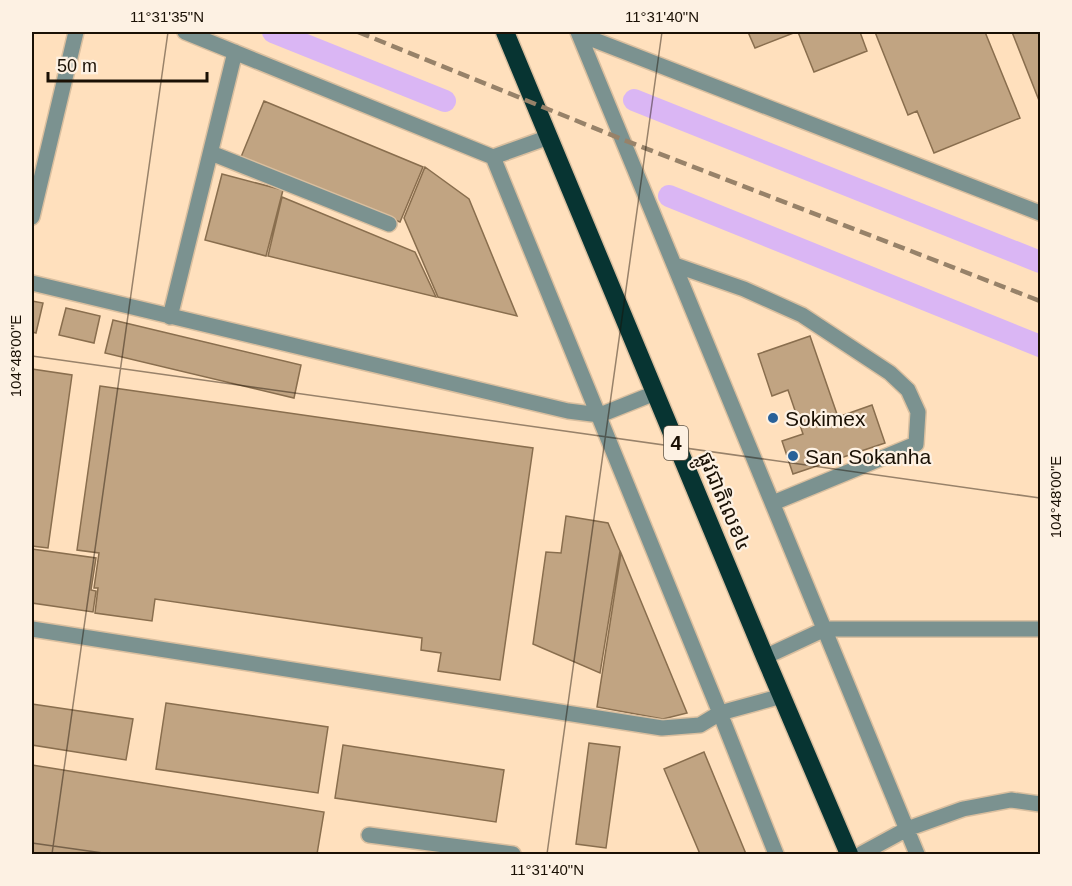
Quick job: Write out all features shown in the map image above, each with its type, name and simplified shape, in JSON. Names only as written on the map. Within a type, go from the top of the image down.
[{"type":"highway","name":"ផ្លូវជាតិលេខ៤","points":[[505,32],[849,855]]},
{"type":"street","points":[[32,217],[76,32]]},
{"type":"street","points":[[185,32],[493,157],[549,137]]},
{"type":"street","points":[[579,33],[1041,213]]},
{"type":"street","points":[[579,33],[917,855]]},
{"type":"street","points":[[170,316],[235,52]]},
{"type":"street","points":[[211,153],[388,224]]},
{"type":"street","points":[[493,157],[600,415],[776,855]]},
{"type":"street","points":[[675,265],[744,289],[802,315],[890,373],[908,390],[918,412],[916,444],[773,503]]},
{"type":"street","points":[[32,283],[568,411],[600,415],[655,393]]},
{"type":"street","points":[[32,629],[662,728],[700,725],[720,713],[782,696]]},
{"type":"street","points":[[765,657],[825,630],[1041,629]]},
{"type":"street","points":[[861,855],[908,829],[963,809],[1011,800],[1041,804]]},
{"type":"street","points":[[369,836],[513,855]]},
{"type":"building","points":[[748,32],[796,32],[755,48]]},
{"type":"building","points":[[798,32],[860,32],[867,51],[814,72]]},
{"type":"building","points":[[875,32],[985,32],[1020,118],[934,153],[917,111],[908,115]]},
{"type":"building","points":[[1012,32],[1040,32],[1040,103]]},
{"type":"building","points":[[264,101],[423,167],[400,222],[241,157]]},
{"type":"building","points":[[425,167],[469,199],[517,316],[438,297],[404,218]]},
{"type":"building","points":[[222,174],[283,190],[266,256],[205,240]]},
{"type":"building","points":[[282,197],[415,252],[436,297],[268,256]]},
{"type":"building","points":[[32,301],[43,303],[36,333],[32,332]]},
{"type":"building","points":[[66,308],[100,316],[94,343],[59,335]]},
{"type":"building","points":[[113,320],[301,365],[294,398],[105,353]]},
{"type":"building","points":[[810,336],[838,417],[872,405],[885,443],[793,474],[782,441],[803,434],[788,390],[772,396],[758,354]]},
{"type":"building","points":[[32,369],[72,375],[48,548],[32,546]]},
{"type":"building","points":[[100,386],[533,448],[500,680],[438,671],[441,653],[421,650],[422,638],[155,599],[152,621],[95,613],[98,588],[94,588],[99,553],[77,550]]},
{"type":"building","points":[[566,516],[608,523],[620,551],[600,673],[533,644],[546,552],[561,553]]},
{"type":"building","points":[[32,549],[96,558],[91,590],[96,591],[93,612],[32,603]]},
{"type":"building","points":[[621,553],[687,713],[663,719],[597,707]]},
{"type":"building","points":[[166,703],[328,727],[318,793],[156,769]]},
{"type":"building","points":[[32,704],[133,719],[126,760],[32,745]]},
{"type":"building","points":[[589,743],[620,747],[606,848],[576,844]]},
{"type":"building","points":[[343,745],[504,770],[496,822],[335,798]]},
{"type":"building","points":[[704,752],[746,854],[700,854],[664,769]]},
{"type":"building","points":[[32,765],[324,812],[317,854],[32,854]]},
{"type":"waterway","points":[[273,32],[445,101]]},
{"type":"waterway","points":[[634,100],[1040,262]]},
{"type":"waterway","points":[[669,196],[1040,346]]},
{"type":"railway","points":[[358,32],[624,140],[1040,301]]},
{"type":"place","name":"Sokimex","points":[[773,418]]},
{"type":"place","name":"San Sokanha","points":[[793,456]]}]
